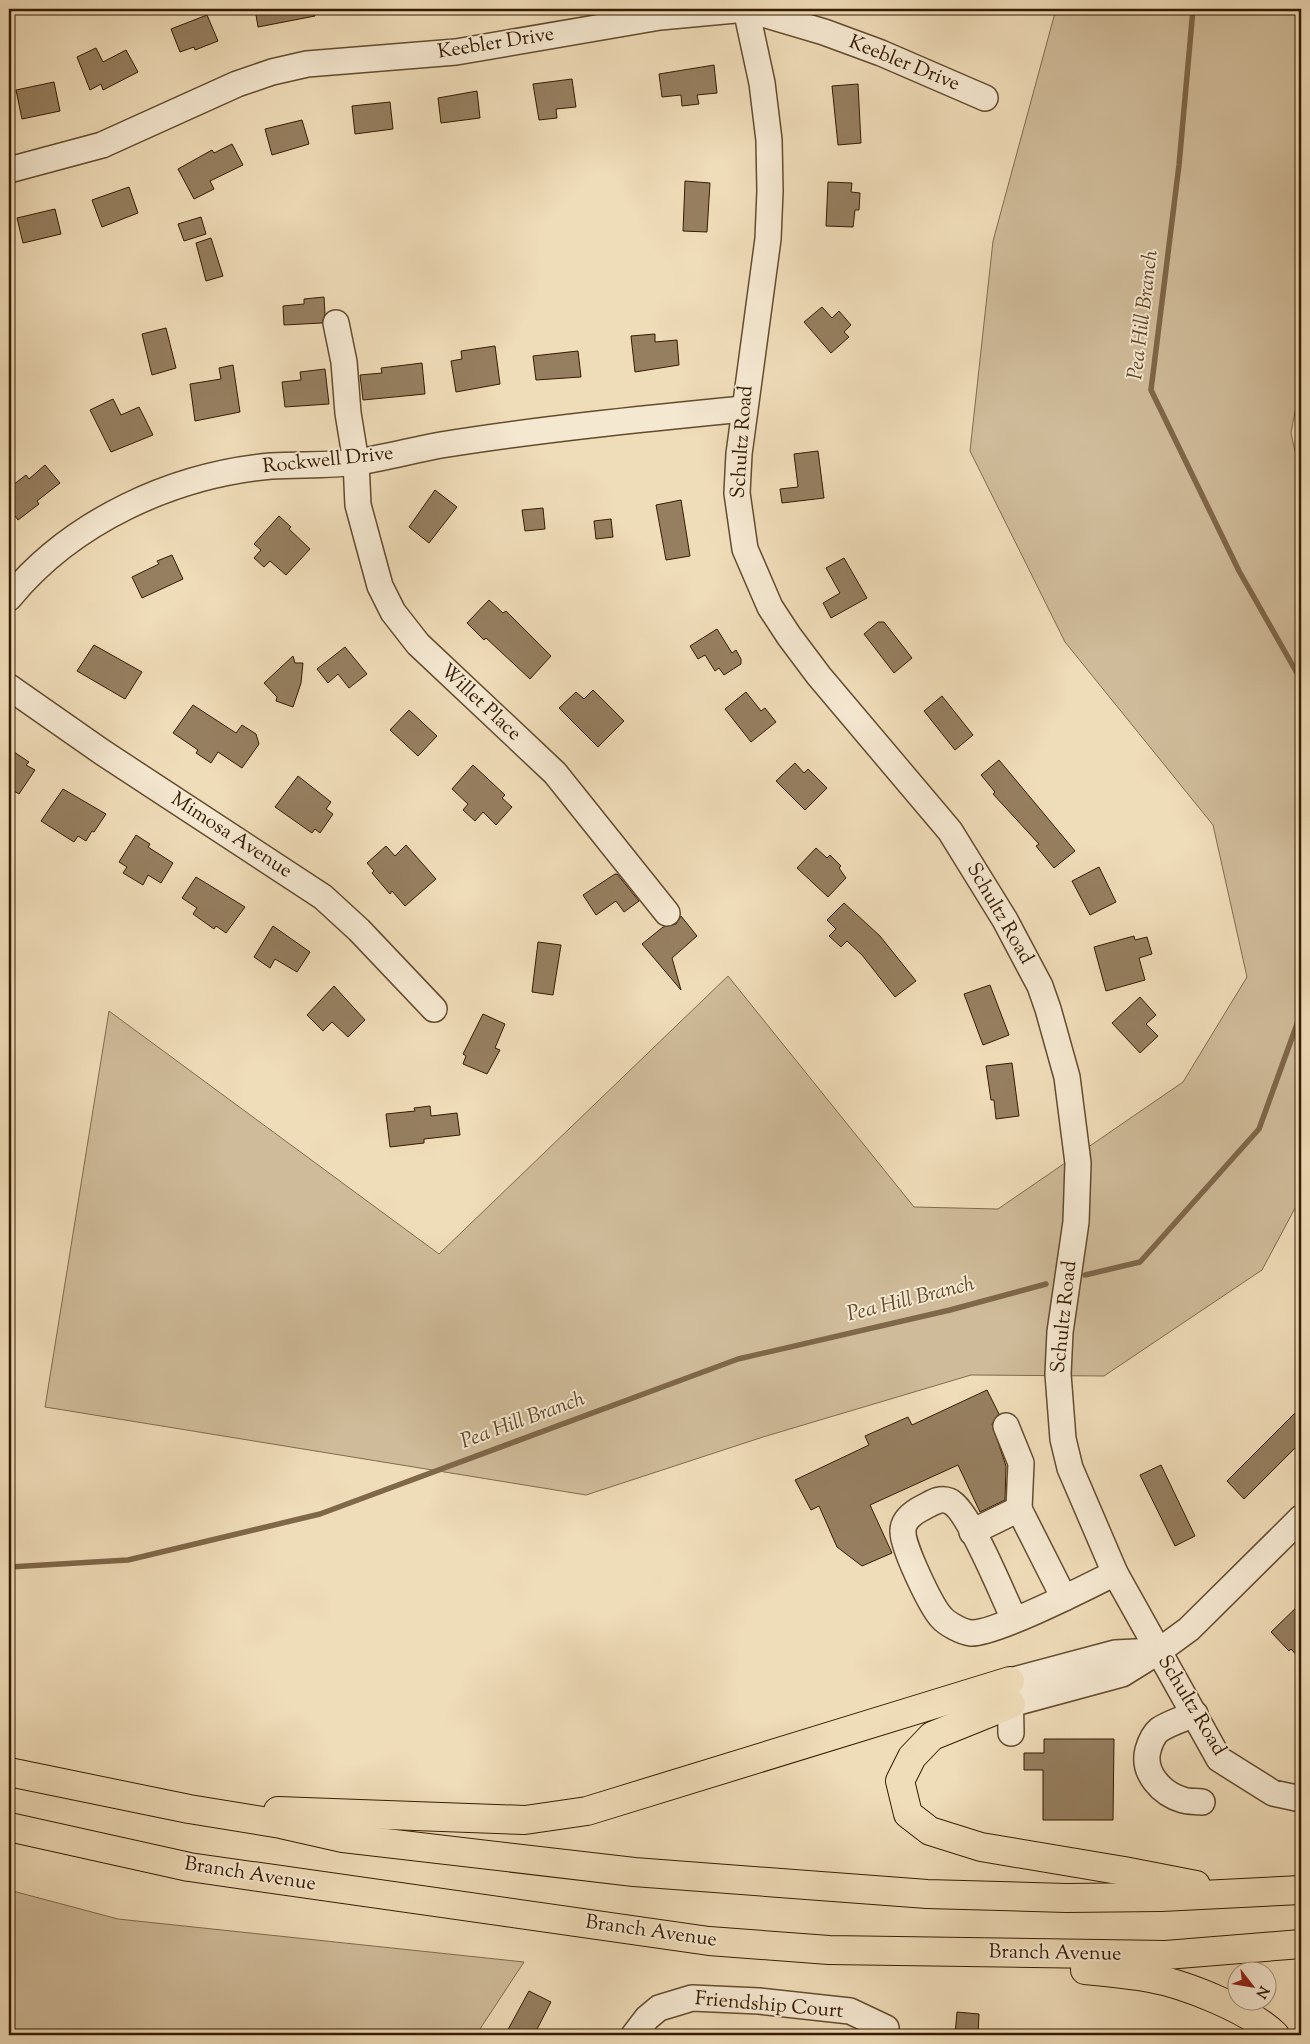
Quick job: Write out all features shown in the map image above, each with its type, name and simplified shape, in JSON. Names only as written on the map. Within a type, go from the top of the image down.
[{"type":"highway","points":[[189,1809],[524,1820],[587,1811],[1011,1692]]},
{"type":"highway","points":[[1011,1692],[932,1736],[912,1757],[900,1781],[908,1814],[930,1831],[981,1847],[1124,1871],[1239,1894]]},
{"type":"highway","points":[[9,1772],[189,1809],[281,1824],[343,1838],[634,1872],[937,1894],[1066,1898],[1239,1894],[1301,1890]]},
{"type":"highway","name":"Branch Avenue","points":[[9,1827],[189,1866],[709,1941],[829,1950],[940,1951],[996,1954],[1166,1955],[1301,1944]]},
{"type":"highway","points":[[940,1951],[1153,1978],[1221,2000],[1268,2028],[1275,2035]]},
{"type":"street","name":"Keebler Drive","points":[[9,170],[102,145],[237,84],[272,72],[307,64],[456,52],[660,17],[746,9],[824,32],[881,53],[985,98]]},
{"type":"street","name":"Schultz Road","points":[[746,9],[762,82],[769,140],[770,190],[768,239],[744,409],[737,493],[745,550],[770,607],[819,676],[950,831],[1021,948],[1048,1009],[1066,1076],[1078,1163],[1076,1222],[1060,1340],[1058,1374],[1063,1439],[1080,1495],[1115,1573],[1219,1759],[1273,1793],[1301,1799]]},
{"type":"street","name":"Willet Place","points":[[336,323],[344,362],[356,462],[358,505],[380,586],[392,612],[418,644],[555,773],[667,913]]},
{"type":"street","name":"Rockwell Drive","points":[[9,598],[41,564],[80,534],[143,498],[208,476],[270,466],[356,462],[440,446],[598,424],[744,409]]},
{"type":"street","name":"Mimosa Avenue","points":[[9,687],[102,752],[323,897],[358,930],[434,1009]]},
{"type":"street","points":[[1006,1426],[1021,1463],[1018,1509],[1064,1598]]},
{"type":"street","points":[[1014,1619],[964,1515],[950,1501],[942,1499],[915,1511],[908,1519],[903,1531],[907,1548],[932,1606],[943,1619],[969,1632],[978,1633],[1014,1619],[1064,1598],[1115,1573]]},
{"type":"street","points":[[972,1532],[1018,1509]]},
{"type":"street","points":[[1011,1733],[1011,1692],[1115,1653],[1159,1651],[1188,1629],[1301,1518]]},
{"type":"street","points":[[1195,1714],[1158,1731],[1151,1740],[1147,1753],[1147,1765],[1153,1781],[1171,1794],[1182,1800],[1202,1802]]},
{"type":"street","name":"Friendship Court","points":[[634,2035],[647,2018],[659,2008],[692,1998],[759,2001],[838,2010],[858,2014],[886,2028]]},
{"type":"shaded area","points":[[1056,9],[1301,9],[1301,380],[1291,433],[1301,478],[1301,1197],[1262,1270],[1104,1376],[971,1375],[763,1437],[586,1495],[45,1407],[109,1011],[439,1254],[728,976],[914,1207],[998,1209],[1183,1082],[1247,977],[1213,825],[1065,642],[970,451],[993,241]]},
{"type":"shaded area","points":[[9,1890],[118,1919],[524,1962],[476,2035],[9,2035]]},
{"type":"building","points":[[255,9],[314,9],[315,16],[258,27]]},
{"type":"building","points":[[207,15],[218,41],[195,50],[194,47],[180,52],[171,29]]},
{"type":"building","points":[[96,48],[103,62],[126,50],[138,72],[103,90],[101,84],[90,90],[77,57]]},
{"type":"building","points":[[714,65],[717,93],[697,95],[699,104],[682,106],[681,95],[662,97],[659,74]]},
{"type":"building","points":[[572,79],[576,107],[556,109],[557,118],[539,120],[533,84]]},
{"type":"building","points":[[54,82],[60,111],[22,119],[16,90]]},
{"type":"building","points":[[858,84],[861,143],[838,145],[832,86]]},
{"type":"building","points":[[477,91],[480,118],[441,123],[438,98]]},
{"type":"building","points":[[390,102],[393,129],[355,134],[352,106]]},
{"type":"building","points":[[302,120],[309,144],[272,155],[265,129]]},
{"type":"building","points":[[232,144],[243,165],[210,181],[214,189],[194,199],[178,169],[212,150],[214,153]]},
{"type":"building","points":[[685,181],[710,183],[707,232],[683,231]]},
{"type":"building","points":[[828,182],[852,183],[851,192],[860,193],[859,210],[855,210],[853,227],[826,226]]},
{"type":"building","points":[[129,187],[138,213],[102,227],[92,200]]},
{"type":"building","points":[[55,209],[61,234],[23,243],[17,218]]},
{"type":"building","points":[[201,217],[206,234],[184,241],[178,224]]},
{"type":"building","points":[[211,238],[223,276],[206,281],[196,243]]},
{"type":"building","points":[[324,297],[325,314],[322,323],[284,325],[283,306],[304,304],[304,299]]},
{"type":"building","points":[[822,307],[832,318],[839,311],[851,325],[844,332],[849,337],[831,353],[804,322]]},
{"type":"building","points":[[166,328],[176,368],[152,375],[142,334]]},
{"type":"building","points":[[655,334],[655,342],[677,340],[679,365],[635,372],[631,336]]},
{"type":"building","points":[[495,346],[500,384],[456,392],[451,361],[462,359],[461,351]]},
{"type":"building","points":[[578,351],[581,377],[536,380],[533,356]]},
{"type":"building","points":[[422,363],[425,394],[363,400],[360,375],[382,373],[381,368]]},
{"type":"building","points":[[233,365],[240,412],[195,421],[190,384],[221,379],[219,368]]},
{"type":"building","points":[[325,369],[329,404],[285,407],[282,382],[301,380],[300,372]]},
{"type":"building","points":[[113,399],[121,415],[139,407],[153,435],[111,452],[90,410]]},
{"type":"building","points":[[818,451],[824,498],[782,503],[780,489],[798,487],[794,454]]},
{"type":"building","points":[[45,465],[60,483],[37,501],[39,504],[18,520],[9,508],[9,488],[26,475],[29,479]]},
{"type":"building","points":[[435,490],[457,507],[429,543],[409,527]]},
{"type":"building","points":[[681,500],[690,556],[666,560],[656,505]]},
{"type":"building","points":[[543,508],[545,529],[525,531],[522,510]]},
{"type":"building","points":[[279,516],[291,527],[289,529],[310,549],[286,575],[270,561],[264,567],[254,558],[261,550],[254,544]]},
{"type":"building","points":[[611,519],[613,537],[596,539],[594,521]]},
{"type":"building","points":[[172,555],[183,579],[142,598],[132,577],[159,564],[157,561]]},
{"type":"building","points":[[844,558],[867,598],[831,618],[823,603],[840,593],[826,568]]},
{"type":"building","points":[[489,600],[503,613],[506,611],[551,656],[530,679],[467,623]]},
{"type":"building","points":[[878,622],[884,622],[912,658],[894,673],[864,634]]},
{"type":"building","points":[[717,629],[732,653],[736,650],[741,659],[741,664],[724,675],[719,668],[715,671],[705,655],[698,659],[690,646]]},
{"type":"building","points":[[94,645],[142,672],[125,699],[77,671]]},
{"type":"building","points":[[345,647],[367,674],[349,688],[338,674],[328,683],[317,669]]},
{"type":"building","points":[[293,656],[295,663],[303,663],[301,683],[293,707],[276,701],[277,697],[264,683]]},
{"type":"building","points":[[593,690],[624,721],[598,747],[559,708],[576,692],[584,699]]},
{"type":"building","points":[[746,692],[761,711],[765,708],[776,722],[751,742],[725,709]]},
{"type":"building","points":[[942,696],[973,735],[955,750],[924,711]]},
{"type":"building","points":[[193,705],[236,733],[242,725],[256,734],[259,744],[242,768],[218,752],[211,763],[196,753],[198,750],[173,733]]},
{"type":"building","points":[[409,710],[437,736],[418,756],[390,730]]},
{"type":"building","points":[[14,752],[29,762],[26,765],[35,770],[19,794],[9,788],[9,761]]},
{"type":"building","points":[[999,760],[1075,851],[1054,868],[1036,846],[1039,844],[993,794],[995,792],[981,775]]},
{"type":"building","points":[[795,763],[804,773],[808,769],[827,788],[805,810],[776,781]]},
{"type":"building","points":[[473,765],[505,795],[502,798],[512,807],[496,825],[483,812],[475,821],[463,810],[468,804],[452,789]]},
{"type":"building","points":[[298,776],[331,802],[326,809],[333,814],[320,833],[315,829],[312,833],[275,807]]},
{"type":"building","points":[[63,789],[106,814],[86,841],[78,836],[74,842],[41,821]]},
{"type":"building","points":[[136,835],[150,844],[148,847],[173,863],[161,883],[148,875],[143,885],[123,873],[127,867],[119,862]]},
{"type":"building","points":[[406,845],[436,879],[405,906],[392,891],[390,894],[372,873],[374,871],[367,863],[386,846],[395,856]]},
{"type":"building","points":[[816,848],[827,858],[830,855],[841,866],[839,868],[846,878],[828,897],[797,868]]},
{"type":"building","points":[[1099,867],[1116,902],[1090,915],[1072,881]]},
{"type":"building","points":[[615,874],[639,901],[624,912],[616,901],[596,915],[583,895]]},
{"type":"building","points":[[196,877],[245,907],[226,933],[216,926],[214,929],[193,914],[197,908],[182,898]]},
{"type":"building","points":[[844,903],[880,936],[916,981],[895,997],[862,955],[847,941],[841,947],[829,936],[836,929],[827,920]]},
{"type":"building","points":[[681,916],[697,936],[672,958],[681,990],[642,944],[663,927],[676,924]]},
{"type":"building","points":[[273,926],[310,952],[297,972],[275,959],[270,968],[254,957]]},
{"type":"building","points":[[1134,936],[1135,940],[1147,937],[1152,954],[1139,958],[1145,980],[1106,991],[1094,947]]},
{"type":"building","points":[[538,942],[561,945],[553,995],[532,992]]},
{"type":"building","points":[[990,985],[1009,1035],[983,1045],[964,994]]},
{"type":"building","points":[[334,986],[365,1020],[348,1037],[332,1022],[323,1031],[307,1015]]},
{"type":"building","points":[[1140,997],[1156,1015],[1146,1024],[1158,1036],[1140,1053],[1112,1023]]},
{"type":"building","points":[[483,1014],[505,1024],[495,1048],[500,1050],[487,1074],[463,1064],[466,1056],[463,1054]]},
{"type":"building","points":[[1012,1063],[1019,1116],[996,1119],[994,1100],[991,1100],[986,1066]]},
{"type":"building","points":[[430,1106],[431,1116],[457,1113],[460,1135],[424,1139],[424,1143],[390,1147],[386,1114],[415,1111],[414,1108]]},
{"type":"building","points":[[987,1390],[999,1414],[992,1424],[1006,1466],[1005,1500],[980,1512],[958,1465],[870,1505],[892,1553],[862,1566],[837,1547],[819,1506],[811,1510],[795,1480],[869,1445],[865,1436],[908,1417],[912,1425]]},
{"type":"building","points":[[1301,1407],[1301,1442],[1244,1499],[1227,1481]]},
{"type":"building","points":[[1161,1465],[1195,1536],[1175,1546],[1140,1475]]},
{"type":"building","points":[[1301,1603],[1301,1660],[1291,1649],[1289,1651],[1271,1632]]},
{"type":"building","points":[[1044,1739],[1114,1739],[1113,1820],[1043,1820],[1043,1770],[1024,1770],[1024,1753],[1044,1753]]},
{"type":"building","points":[[529,1991],[551,2002],[534,2035],[505,2035]]},
{"type":"building","points":[[957,2012],[979,2014],[978,2035],[955,2035]]},
{"type":"waterway","name":"Pea Hill Branch","points":[[1193,9],[1179,165],[1151,390],[1239,571],[1301,680]]},
{"type":"waterway","name":"Pea Hill Branch","points":[[1085,1275],[1140,1262],[1259,1129],[1301,1013]]},
{"type":"waterway","name":"Pea Hill Branch","points":[[9,1567],[128,1560],[320,1514],[738,1359],[950,1310],[1046,1284]]}]
